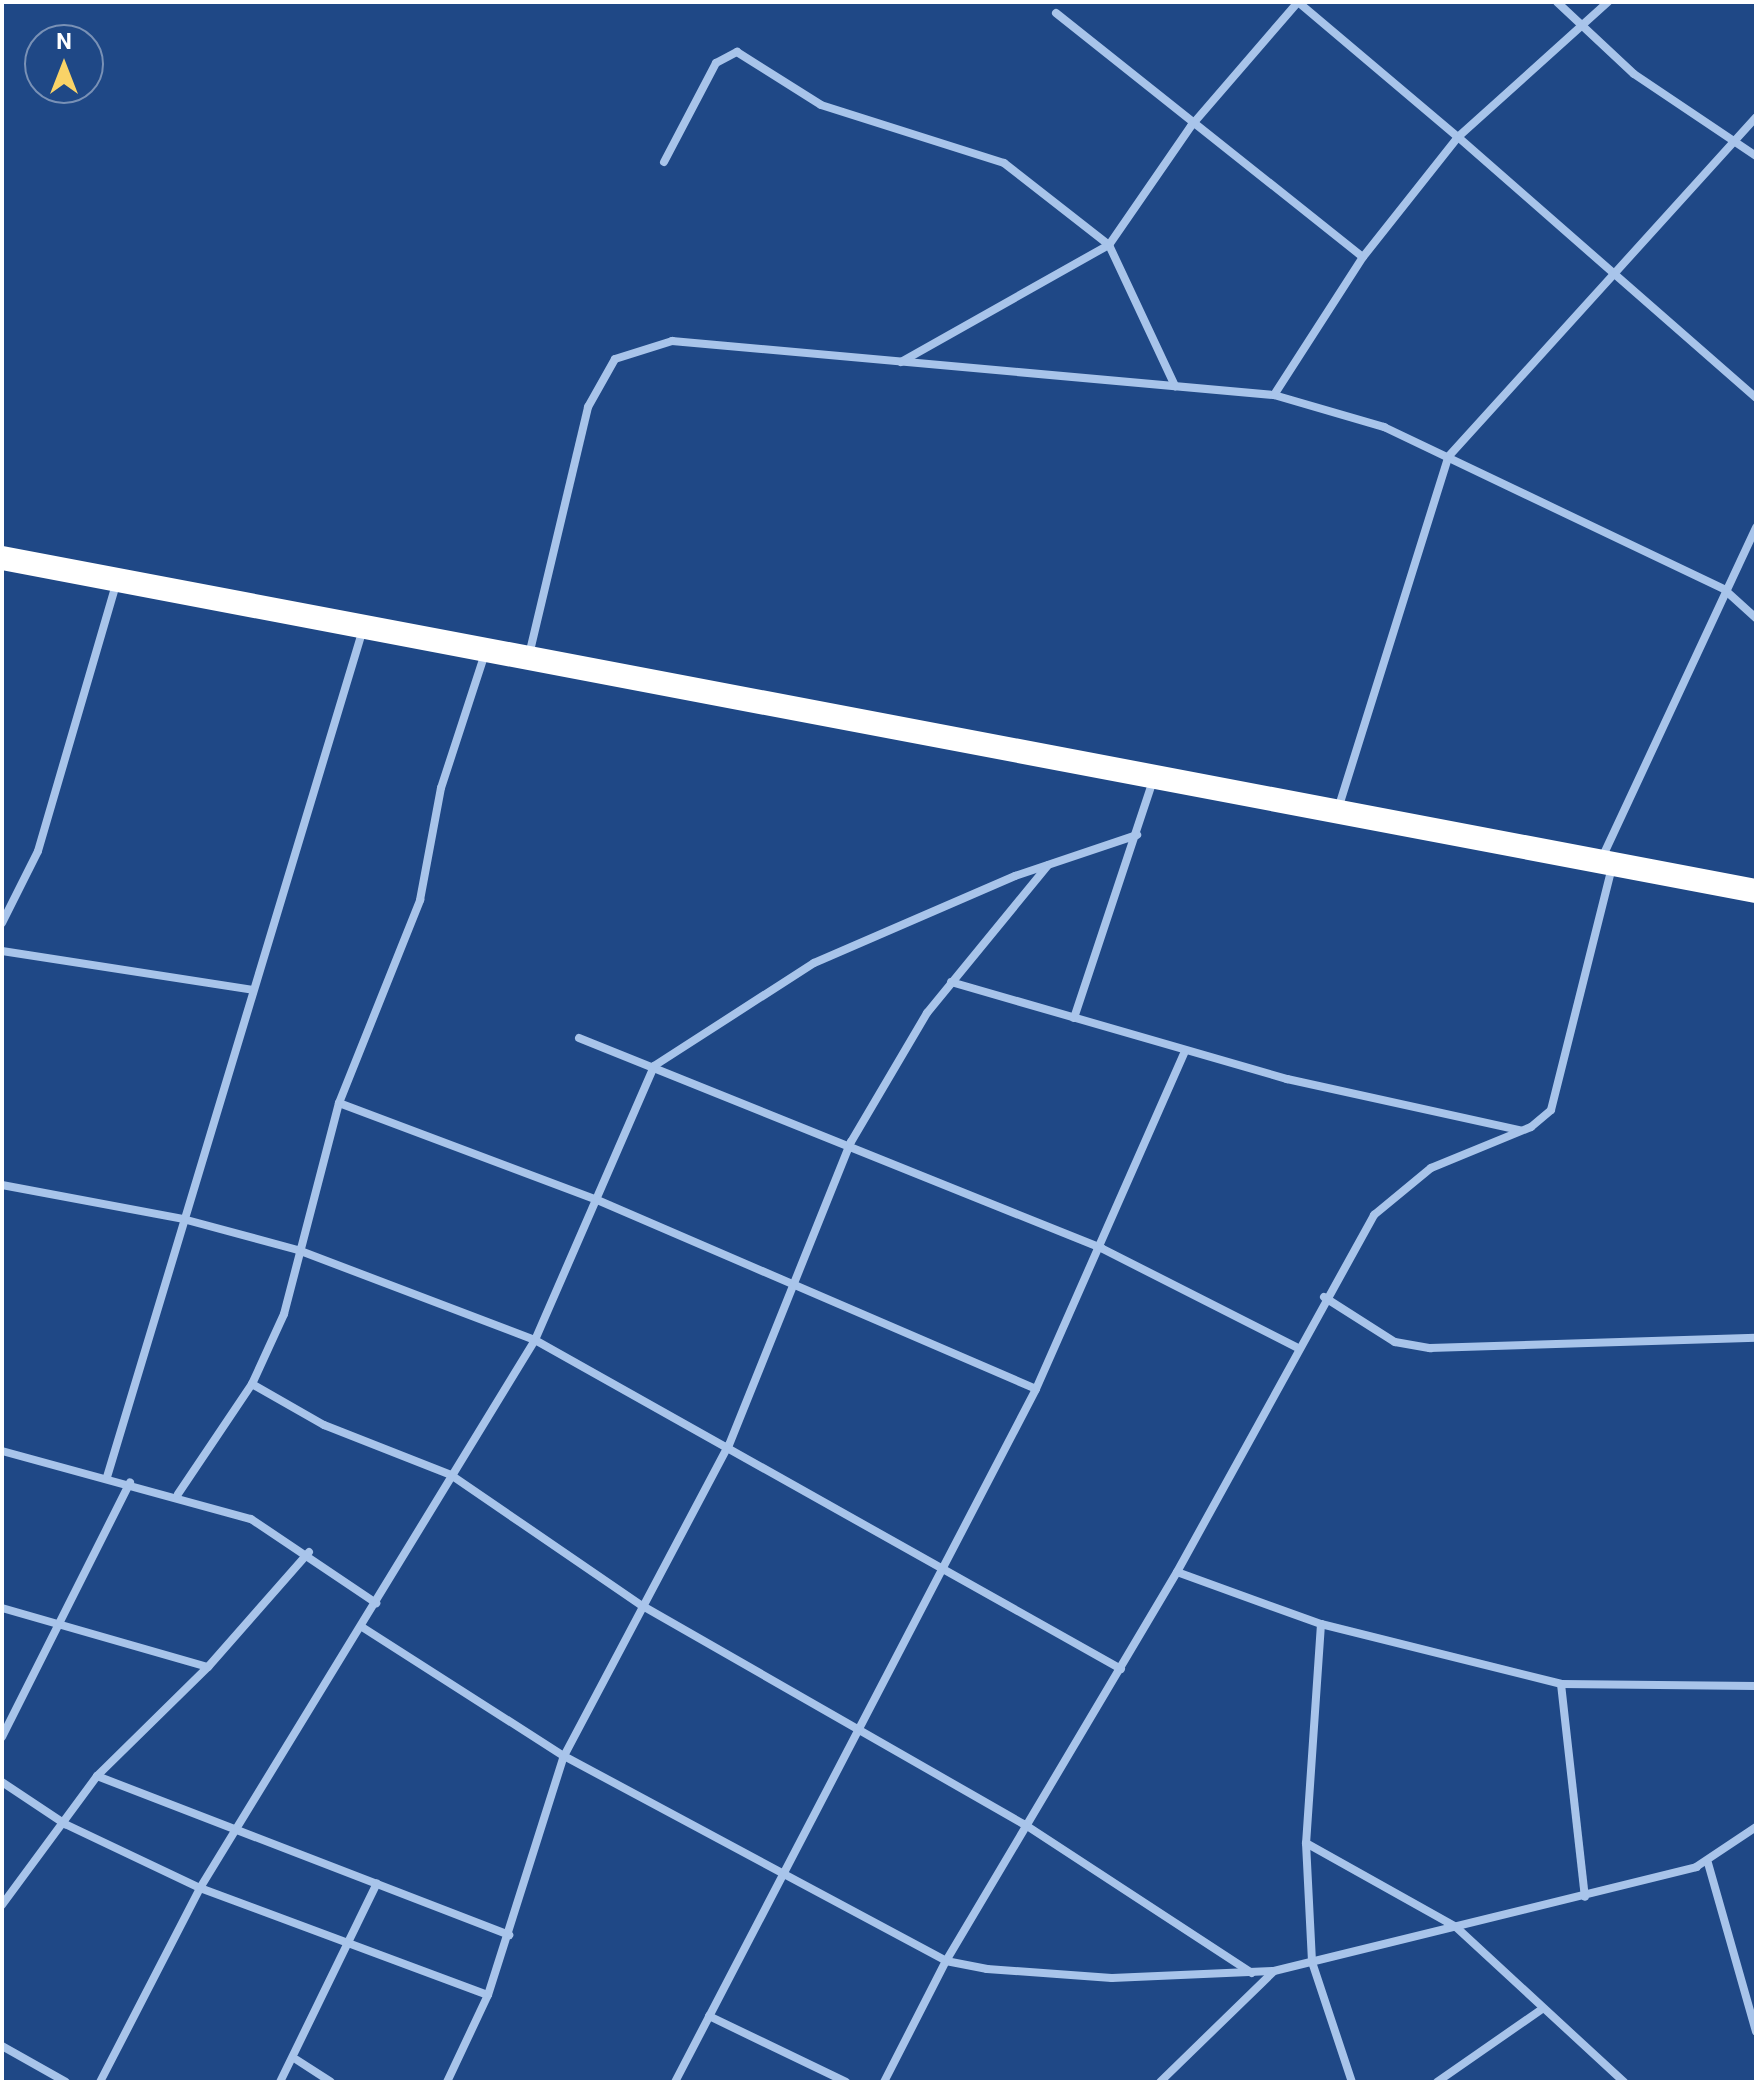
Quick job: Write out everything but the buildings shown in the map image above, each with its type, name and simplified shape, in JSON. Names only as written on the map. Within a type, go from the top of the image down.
[{"type":"highway","points":[[2,558],[1153,781],[1607,861],[1756,891]]},
{"type":"street","points":[[900,363],[1109,245],[1191,126],[1298,2],[1458,137],[1613,276],[1756,398]]},
{"type":"street","points":[[1557,2],[1587,24],[1634,74],[1738,140],[1756,156]]},
{"type":"street","points":[[1274,395],[1363,257],[1458,137],[1608,2]]},
{"type":"street","points":[[1056,13],[1191,126],[1363,257]]},
{"type":"street","points":[[664,162],[716,63],[743,53],[821,105],[1019,170],[1109,245],[1175,386]]},
{"type":"street","points":[[1337,812],[1448,457],[1756,117]]},
{"type":"street","points":[[528,660],[588,407],[615,359],[672,341],[1274,395],[1384,427],[1725,590],[1756,618]]},
{"type":"street","points":[[884,2082],[946,1961],[1024,1824],[1121,1669],[1177,1572],[1324,1297],[1391,1196],[1451,1157],[1521,1131],[1551,1110],[1607,861],[1725,590],[1756,527]]},
{"type":"street","points":[[2,923],[38,851],[117,580]]},
{"type":"street","points":[[107,1477],[363,628]]},
{"type":"street","points":[[178,1494],[252,1384],[284,1314],[298,1250],[339,1103],[420,900],[448,762],[486,652]]},
{"type":"street","points":[[1074,1018],[1153,781]]},
{"type":"street","points":[[100,2082],[200,1888],[234,1830],[362,1627],[535,1340],[654,1066],[814,963],[1048,865],[1137,835]]},
{"type":"street","points":[[447,2082],[488,1995],[564,1756],[641,1605],[729,1445],[794,1291],[851,1142],[951,982],[1048,865]]},
{"type":"street","points":[[2,951],[253,990]]},
{"type":"street","points":[[951,982],[1185,1051],[1521,1131]]},
{"type":"street","points":[[579,1038],[851,1142],[1101,1248],[1296,1347]]},
{"type":"street","points":[[675,2082],[780,1874],[858,1733],[1036,1389],[1101,1248],[1185,1051]]},
{"type":"street","points":[[339,1103],[595,1199],[794,1291],[1036,1389]]},
{"type":"street","points":[[2,1185],[183,1219],[298,1250],[535,1340],[729,1445],[1121,1669]]},
{"type":"street","points":[[1324,1297],[1395,1342],[1430,1348],[1756,1338]]},
{"type":"street","points":[[252,1384],[324,1425],[451,1475],[641,1605],[858,1733],[1024,1824],[1253,1973]]},
{"type":"street","points":[[2,1451],[178,1494],[251,1519],[309,1552],[376,1603]]},
{"type":"street","points":[[2,1737],[130,1482]]},
{"type":"street","points":[[2,1905],[65,1824],[97,1776],[208,1667],[309,1552]]},
{"type":"street","points":[[1177,1572],[1321,1624],[1561,1684],[1756,1686]]},
{"type":"street","points":[[2,1608],[62,1622],[208,1667]]},
{"type":"street","points":[[1321,1624],[1306,1843],[1312,1962],[1352,2082]]},
{"type":"street","points":[[362,1627],[564,1756],[946,1961],[1073,1977],[1274,1971],[1585,1897],[1708,1863],[1756,1827]]},
{"type":"street","points":[[1561,1684],[1585,1897]]},
{"type":"street","points":[[97,1776],[509,1935]]},
{"type":"street","points":[[2,1782],[65,1824],[200,1888],[488,1995]]},
{"type":"street","points":[[1306,1843],[1456,1927],[1624,2082]]},
{"type":"street","points":[[1708,1863],[1756,2031]]},
{"type":"street","points":[[280,2082],[297,2060],[352,1947],[377,1883]]},
{"type":"street","points":[[1160,2082],[1274,1971]]},
{"type":"street","points":[[1437,2082],[1542,2009]]},
{"type":"street","points":[[709,2016],[846,2082]]},
{"type":"street","points":[[2,2046],[66,2082]]},
{"type":"street","points":[[297,2060],[331,2082]]}]
